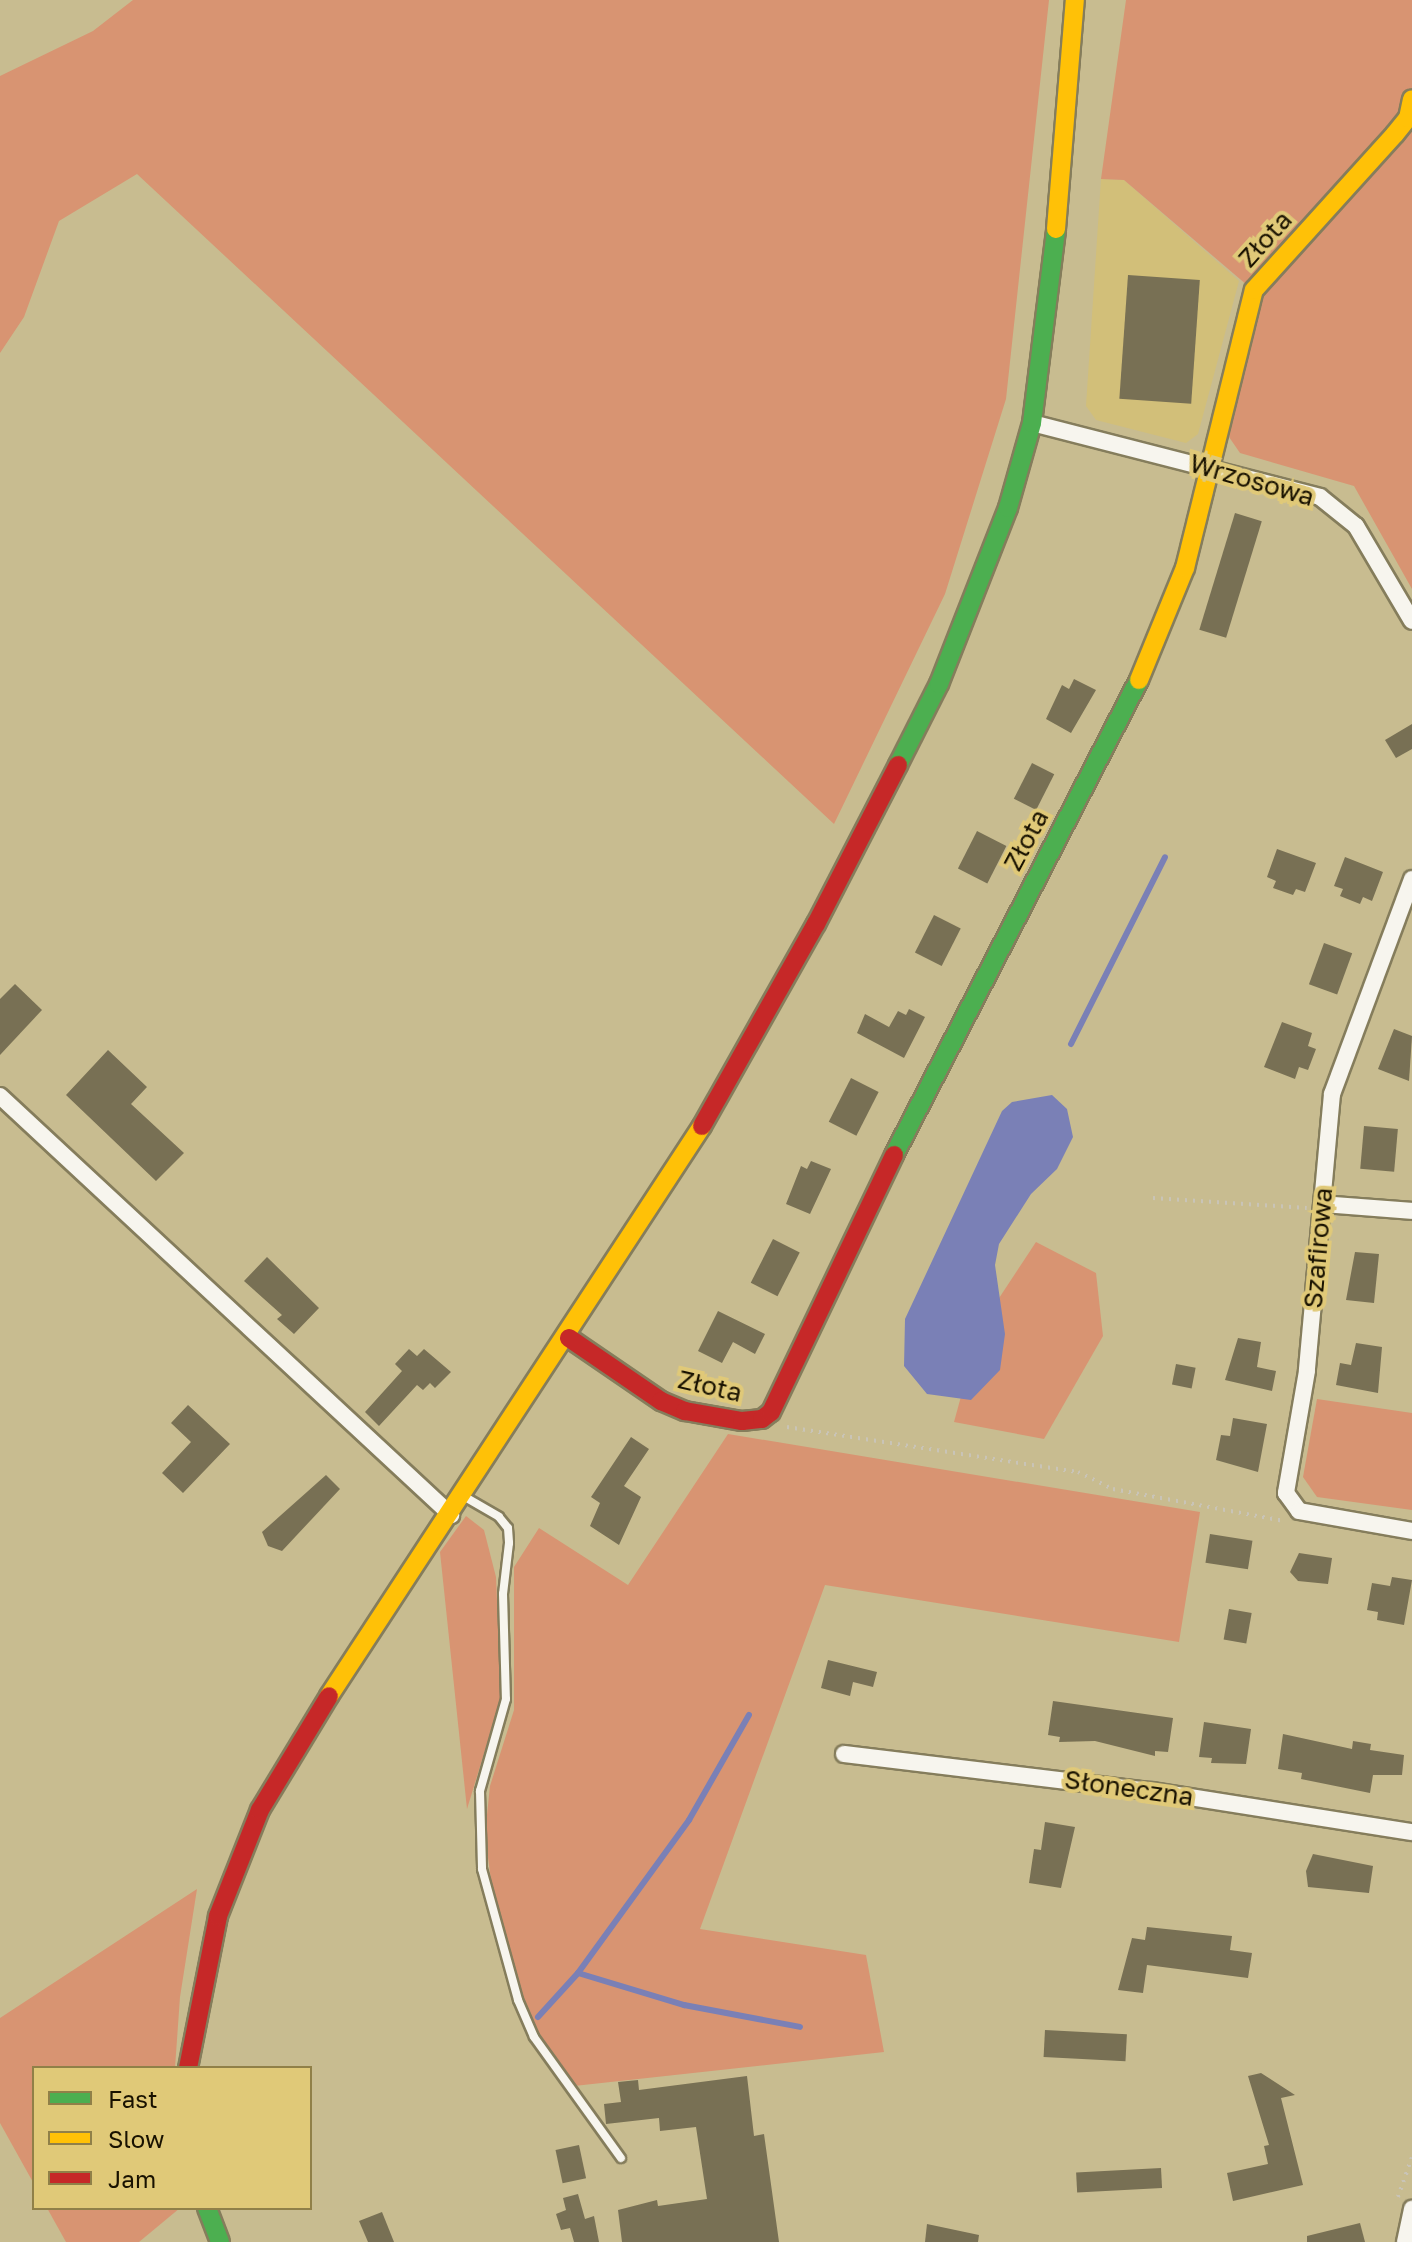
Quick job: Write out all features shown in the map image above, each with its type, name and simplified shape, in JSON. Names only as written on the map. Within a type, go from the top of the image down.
[{"type":"street","points":[[188,2066],[211,1942],[246,1838],[295,1748],[569,1338],[681,1163],[893,780],[965,621],[1032,423],[1048,323],[1075,0]]},
{"type":"street","name":"Złota","points":[[569,1338],[661,1401],[742,1421],[762,1419],[777,1403],[944,1050],[1153,654],[1185,568],[1254,290],[1395,134],[1408,118],[1412,99]]},
{"type":"street","name":"Wrzosowa","points":[[1032,423],[1320,497],[1356,526],[1412,621]]},
{"type":"street","name":"Szafirowa","points":[[1412,879],[1332,1094],[1307,1371],[1286,1493],[1299,1511],[1412,1531]]},
{"type":"street","points":[[0,1096],[451,1515]]},
{"type":"street","points":[[1322,1204],[1412,1211]]},
{"type":"street","name":"Słoneczna","points":[[844,1754],[1152,1791],[1412,1832]]},
{"type":"street","points":[[1405,2242],[1412,2209]]},
{"type":"street","points":[[208,2210],[220,2242]]},
{"type":"lane","points":[[464,1496],[499,1517],[508,1528],[509,1543],[503,1594],[506,1699],[480,1791],[482,1869],[518,2000],[534,2037],[621,2158]]},
{"type":"path","points":[[1153,1198],[1311,1208],[1309,1224]]},
{"type":"path","points":[[762,1419],[810,1434],[1078,1472],[1113,1489],[1296,1523]]},
{"type":"path","points":[[1264,1515],[1272,1506]]},
{"type":"shaded area","points":[[133,0],[1049,0],[1006,399],[945,594],[834,824],[137,174],[59,221],[24,317],[0,353],[0,76],[93,31]]},
{"type":"shaded area","points":[[1126,0],[1412,0],[1412,589],[1354,486],[1240,453],[1229,437],[1261,297],[1124,180],[1101,179]]},
{"type":"shaded area","points":[[1101,179],[1124,180],[1239,281],[1198,434],[1186,443],[1096,420],[1086,406]]},
{"type":"shaded area","points":[[1036,1242],[1096,1273],[1103,1336],[1044,1439],[954,1422],[980,1327]]},
{"type":"shaded area","points":[[1317,1399],[1412,1413],[1412,1510],[1317,1497],[1303,1477]]},
{"type":"shaded area","points":[[728,1434],[1200,1512],[1179,1642],[825,1585],[700,1929],[866,1955],[884,2052],[574,2086],[530,2022],[493,1896],[485,1834],[490,1786],[514,1710],[514,1567],[539,1528],[628,1585]]},
{"type":"shaded area","points":[[466,1516],[484,1530],[496,1577],[501,1698],[467,1809],[440,1552]]},
{"type":"shaded area","points":[[197,1889],[180,1997],[175,2066],[32,2066],[32,2180],[0,2123],[0,2018]]},
{"type":"shaded area","points":[[48,2210],[178,2210],[139,2242],[66,2242]]},
{"type":"water","points":[[1052,1095],[1067,1109],[1073,1137],[1057,1169],[1031,1194],[999,1244],[995,1265],[1005,1334],[1000,1370],[971,1400],[927,1394],[904,1366],[905,1319],[1002,1111],[1012,1102]]},
{"type":"building","points":[[1128,275],[1200,280],[1191,404],[1119,399]]},
{"type":"building","points":[[1235,513],[1262,521],[1226,638],[1199,630]]},
{"type":"building","points":[[1074,679],[1096,690],[1071,733],[1046,719],[1062,685],[1069,689]]},
{"type":"building","points":[[1412,724],[1412,749],[1396,758],[1385,740]]},
{"type":"building","points":[[1032,763],[1054,774],[1036,810],[1014,799]]},
{"type":"building","points":[[977,831],[1006,846],[987,883],[958,868]]},
{"type":"building","points":[[1277,849],[1316,863],[1305,892],[1296,889],[1293,895],[1273,888],[1276,881],[1267,877]]},
{"type":"building","points":[[1345,857],[1383,872],[1372,901],[1363,897],[1360,904],[1340,896],[1343,889],[1334,886]]},
{"type":"building","points":[[934,915],[961,929],[942,966],[915,952]]},
{"type":"building","points":[[1324,943],[1352,953],[1337,995],[1309,984]]},
{"type":"building","points":[[15,984],[42,1010],[0,1055],[0,999]]},
{"type":"building","points":[[909,1009],[925,1017],[904,1058],[857,1033],[865,1014],[889,1027],[898,1011],[906,1015]]},
{"type":"building","points":[[1282,1022],[1312,1033],[1308,1046],[1316,1049],[1308,1070],[1299,1067],[1295,1079],[1264,1067]]},
{"type":"building","points":[[1394,1029],[1412,1036],[1409,1081],[1378,1069]]},
{"type":"building","points":[[108,1050],[147,1087],[131,1104],[184,1153],[156,1181],[66,1095]]},
{"type":"building","points":[[851,1078],[879,1092],[856,1136],[829,1122]]},
{"type":"building","points":[[1364,1126],[1398,1129],[1394,1172],[1360,1169]]},
{"type":"building","points":[[811,1161],[831,1169],[810,1214],[786,1204],[801,1166],[807,1169]]},
{"type":"building","points":[[773,1239],[800,1253],[777,1296],[751,1283]]},
{"type":"building","points":[[1355,1252],[1379,1254],[1374,1303],[1346,1300]]},
{"type":"building","points":[[267,1257],[319,1308],[294,1334],[277,1319],[282,1315],[244,1281]]},
{"type":"building","points":[[718,1311],[765,1334],[755,1354],[733,1342],[722,1363],[698,1351]]},
{"type":"building","points":[[1238,1338],[1261,1342],[1257,1367],[1276,1371],[1272,1391],[1225,1380]]},
{"type":"building","points":[[1356,1343],[1382,1347],[1378,1393],[1336,1385],[1340,1363],[1351,1365]]},
{"type":"building","points":[[409,1349],[417,1356],[424,1349],[451,1372],[435,1388],[430,1383],[423,1390],[417,1385],[379,1426],[365,1412],[402,1371],[395,1364]]},
{"type":"building","points":[[1176,1364],[1196,1368],[1192,1388],[1172,1385]]},
{"type":"building","points":[[188,1405],[230,1444],[183,1493],[162,1473],[191,1442],[171,1423]]},
{"type":"building","points":[[1233,1418],[1267,1424],[1258,1472],[1216,1460],[1221,1435],[1230,1436]]},
{"type":"building","points":[[631,1437],[649,1449],[624,1486],[641,1497],[619,1545],[590,1526],[600,1503],[591,1497]]},
{"type":"building","points":[[326,1475],[340,1489],[282,1551],[268,1546],[262,1532]]},
{"type":"building","points":[[1210,1534],[1252,1541],[1248,1569],[1205,1563]]},
{"type":"building","points":[[1299,1553],[1332,1558],[1328,1584],[1298,1581],[1290,1572]]},
{"type":"building","points":[[1392,1577],[1412,1580],[1404,1625],[1377,1620],[1378,1612],[1367,1610],[1372,1583],[1390,1586]]},
{"type":"building","points":[[1229,1609],[1252,1613],[1246,1644],[1224,1640]]},
{"type":"building","points":[[828,1660],[877,1672],[873,1687],[853,1682],[850,1696],[821,1688]]},
{"type":"building","points":[[1053,1701],[1173,1718],[1168,1752],[1155,1751],[1155,1756],[1095,1741],[1059,1742],[1060,1737],[1048,1735]]},
{"type":"building","points":[[1204,1722],[1251,1729],[1246,1764],[1211,1763],[1212,1758],[1199,1757]]},
{"type":"building","points":[[1283,1734],[1352,1749],[1353,1741],[1371,1744],[1370,1750],[1404,1755],[1402,1775],[1373,1775],[1370,1793],[1301,1779],[1302,1773],[1278,1769]]},
{"type":"building","points":[[1045,1822],[1075,1827],[1061,1888],[1029,1883],[1034,1849],[1041,1850]]},
{"type":"building","points":[[1313,1854],[1373,1866],[1369,1893],[1308,1887],[1306,1871]]},
{"type":"building","points":[[1147,1927],[1232,1936],[1230,1950],[1252,1953],[1248,1978],[1147,1965],[1143,1993],[1118,1990],[1132,1938],[1145,1940]]},
{"type":"building","points":[[1045,2030],[1127,2034],[1125,2061],[1044,2057]]},
{"type":"building","points":[[1261,2073],[1295,2095],[1281,2098],[1303,2185],[1233,2201],[1227,2173],[1268,2164],[1264,2146],[1269,2145],[1248,2076]]},
{"type":"building","points":[[747,2076],[754,2136],[764,2134],[779,2242],[622,2242],[618,2210],[657,2200],[658,2206],[707,2199],[696,2127],[660,2131],[659,2118],[606,2124],[604,2104],[621,2102],[618,2082],[638,2080],[639,2090]]},
{"type":"building","points":[[579,2145],[586,2178],[563,2183],[556,2150]]},
{"type":"building","points":[[1161,2168],[1162,2188],[1077,2192],[1076,2172]]},
{"type":"building","points":[[578,2194],[585,2219],[594,2216],[599,2242],[574,2242],[570,2228],[561,2230],[556,2214],[566,2210],[563,2198]]},
{"type":"building","points":[[382,2212],[394,2242],[368,2242],[359,2221]]},
{"type":"building","points":[[1360,2223],[1365,2242],[1307,2242],[1307,2236]]},
{"type":"building","points":[[927,2224],[979,2235],[978,2242],[925,2242]]},
{"type":"waterway","points":[[1071,1044],[1165,857]]},
{"type":"waterway","points":[[538,2017],[578,1973],[689,1820],[749,1715]]},
{"type":"waterway","points":[[578,1973],[684,2005],[800,2027]]},
{"type":"traffic: fast","points":[[898,765],[939,684],[1008,508],[1032,423],[1056,229]]},
{"type":"traffic: fast","points":[[894,1155],[1139,680]]},
{"type":"traffic: fast","points":[[208,2210],[220,2242]]},
{"type":"traffic: slow","points":[[1056,229],[1075,0]]},
{"type":"traffic: slow","points":[[1139,680],[1185,568],[1254,290],[1395,134],[1408,118],[1412,99]]},
{"type":"traffic: slow","points":[[329,1696],[702,1126]]},
{"type":"traffic: jam","points":[[702,1126],[816,924],[898,765]]},
{"type":"traffic: jam","points":[[569,1338],[661,1401],[685,1411],[742,1421],[762,1419],[771,1412],[894,1155]]},
{"type":"traffic: jam","points":[[188,2066],[218,1916],[260,1810],[329,1696]]}]
